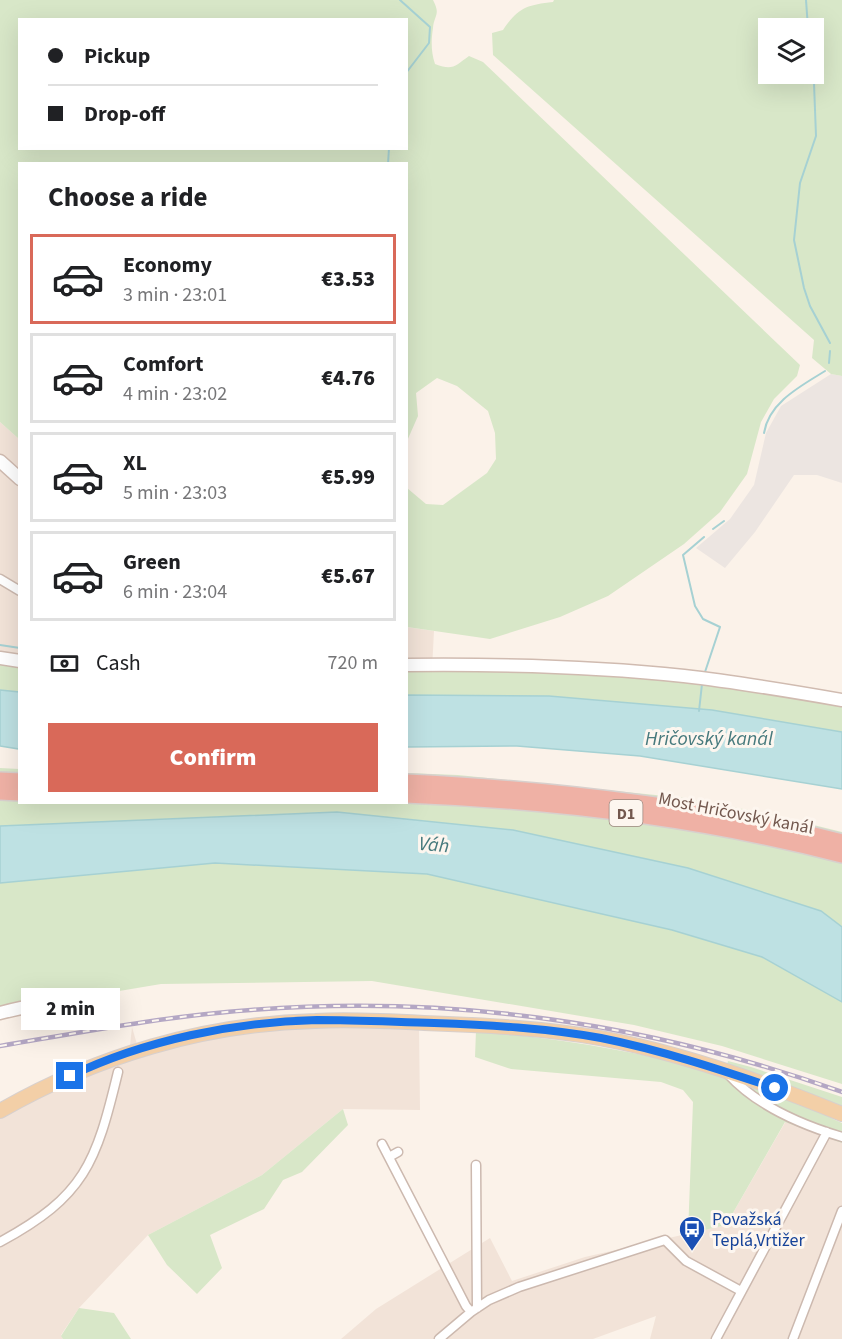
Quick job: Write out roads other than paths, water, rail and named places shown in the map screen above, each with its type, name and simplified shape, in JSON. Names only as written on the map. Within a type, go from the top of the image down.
[{"type":"highway","points":[[0,780],[18,781]]},
{"type":"highway","name":"Most Hričovský kanál","points":[[408,782],[515,788],[630,801],[738,819],[842,842]]},
{"type":"highway","points":[[0,792],[18,793]]},
{"type":"highway","name":"Most Hričovský kanál","points":[[408,795],[515,801],[629,814],[768,837],[842,855]]},
{"type":"main road","points":[[0,461],[18,477]]},
{"type":"main road","points":[[0,658],[18,661]]},
{"type":"main road","points":[[408,665],[533,665],[682,676],[842,700]]},
{"type":"main road","points":[[0,1013],[56,1005],[68,1006],[77,1018]]},
{"type":"main road","points":[[0,1111],[89,1067],[146,1048],[224,1030],[314,1020],[410,1022],[543,1030],[600,1038],[726,1072],[842,1114]]},
{"type":"street","points":[[0,579],[18,590]]},
{"type":"street","points":[[0,1242],[45,1216],[67,1197],[82,1176],[103,1130],[118,1072]]},
{"type":"street","points":[[726,1072],[738,1085],[765,1103],[790,1117],[842,1137]]},
{"type":"street","points":[[716,1339],[827,1132]]},
{"type":"street","points":[[382,1144],[466,1306],[474,1310]]},
{"type":"street","points":[[389,1157],[398,1152]]},
{"type":"street","points":[[474,1168],[474,1310]]},
{"type":"street","points":[[793,1339],[842,1211]]},
{"type":"street","points":[[439,1339],[489,1300],[519,1287],[665,1240],[686,1261],[741,1291]]},
{"type":"water","points":[[0,690],[18,692],[18,749],[0,746]]},
{"type":"water","name":"Hričovský kanál","points":[[408,695],[549,696],[712,710],[842,732],[842,789],[640,756],[517,746],[408,747]]},
{"type":"water","name":"Váh","points":[[337,812],[513,830],[688,868],[821,911],[842,927],[842,1002],[762,957],[672,930],[427,874],[215,863],[0,883],[0,826]]},
{"type":"waterway","points":[[400,0],[430,27],[429,43],[408,70]]},
{"type":"waterway","points":[[806,0],[807,18]]},
{"type":"waterway","points":[[814,84],[816,136],[800,183],[794,240],[810,306],[830,343]]},
{"type":"waterway","points":[[388,162],[389,150]]},
{"type":"waterway","points":[[829,363],[830,351]]},
{"type":"waterway","points":[[764,433],[772,412],[779,404],[796,389],[825,371]]},
{"type":"waterway","points":[[713,529],[724,521]]},
{"type":"waterway","points":[[704,537],[683,555],[695,606],[703,619],[720,627],[704,675]]},
{"type":"waterway","points":[[0,645],[18,648]]},
{"type":"waterway","points":[[699,711],[702,684]]},
{"type":"railway","points":[[0,1046],[188,1016],[326,1006],[401,1006],[476,1011],[625,1032],[698,1048],[770,1068],[842,1092]]},
{"type":"place","name":"Považská Teplá,Vrtižer","points":[[692,1252]]}]
